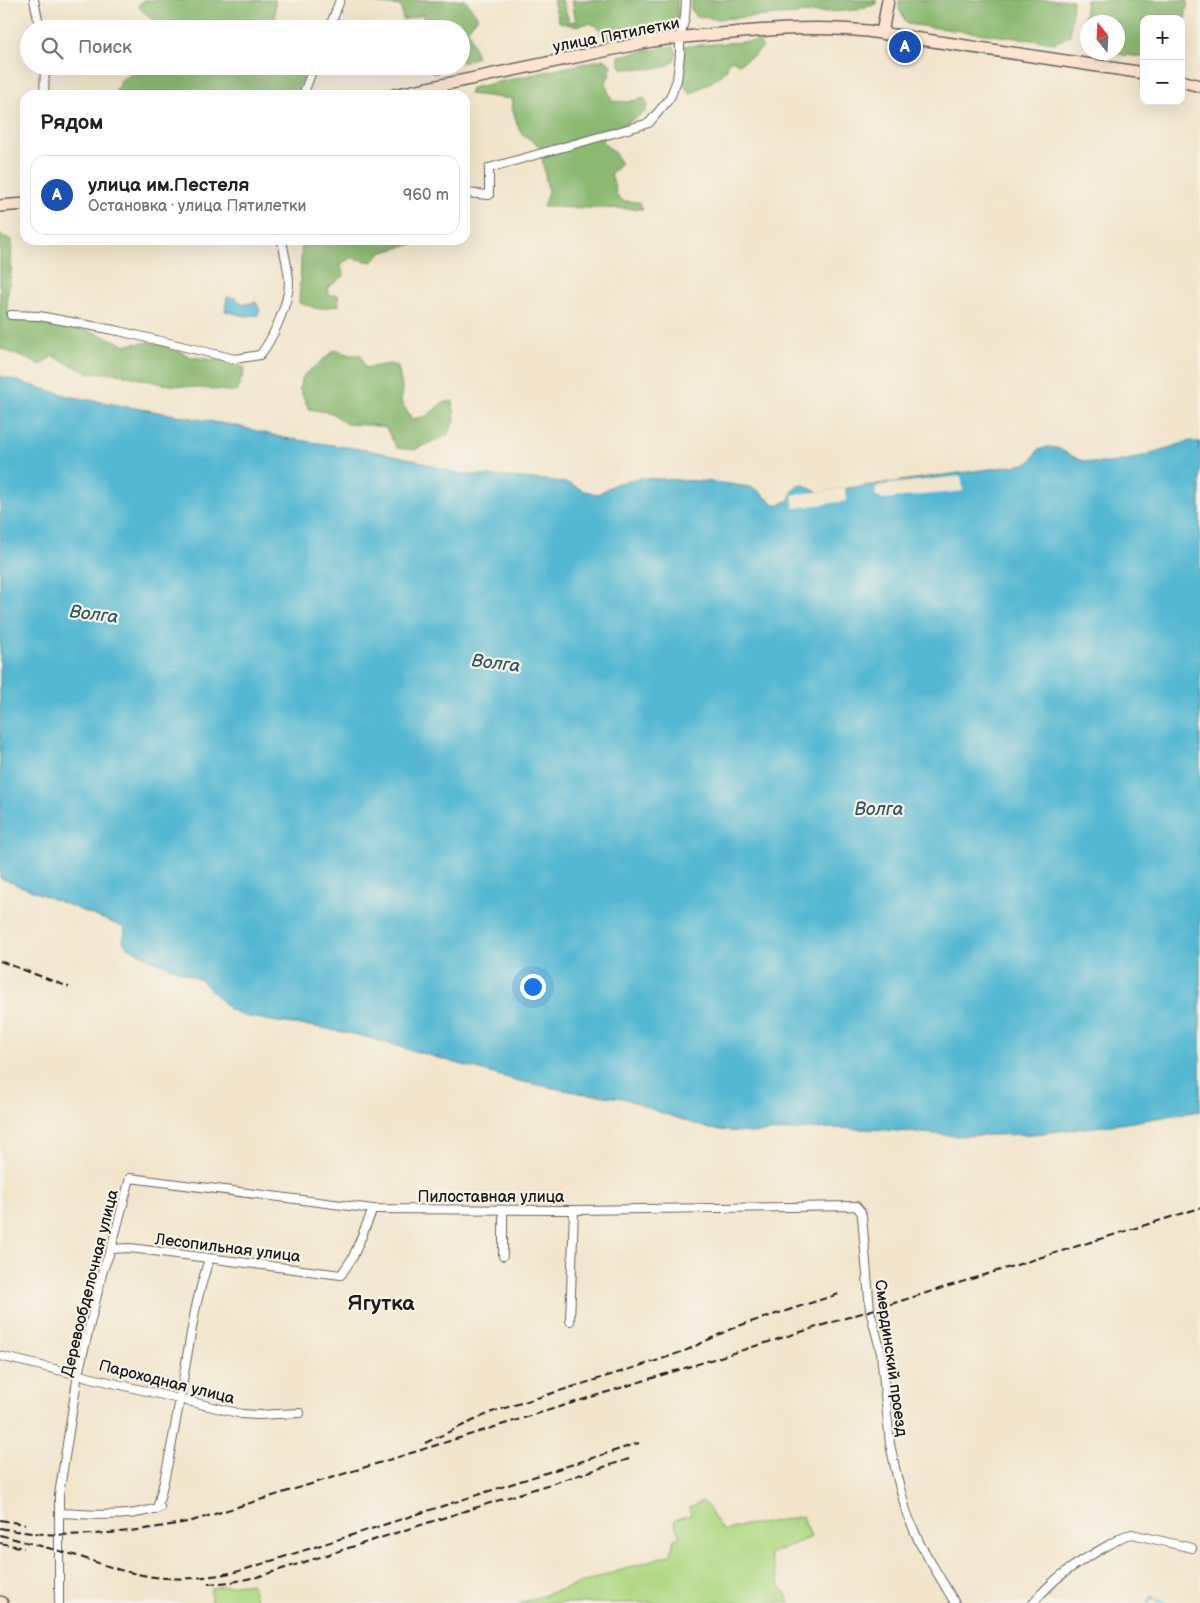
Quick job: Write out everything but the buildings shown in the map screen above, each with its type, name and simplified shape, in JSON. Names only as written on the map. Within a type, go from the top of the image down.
[{"type":"main road","points":[[882,33],[888,0]]},
{"type":"main road","name":"улица Пятилетки","points":[[418,90],[632,45],[680,37],[806,28],[838,28],[882,33],[1140,72]]},
{"type":"main road","points":[[1185,82],[1200,86]]},
{"type":"main road","points":[[0,206],[20,204]]},
{"type":"street","points":[[34,0],[38,20]]},
{"type":"street","points":[[332,20],[340,0]]},
{"type":"street","points":[[470,193],[489,195],[489,168],[649,123],[670,98],[677,80],[680,37],[686,17],[686,0]]},
{"type":"street","points":[[44,90],[45,75]]},
{"type":"street","points":[[305,90],[311,75]]},
{"type":"street","points":[[11,315],[39,316],[119,330],[235,359],[260,355],[268,346],[287,298],[289,280],[283,245]]},
{"type":"street","name":"Пилоставная улица","points":[[130,1178],[373,1210],[503,1211],[853,1205]]},
{"type":"street","name":"Деревообделочная улица","points":[[59,1603],[58,1495],[78,1374],[103,1270],[111,1249],[130,1178]]},
{"type":"street","name":"Смердинский проезд","points":[[853,1205],[859,1208],[862,1216],[870,1310],[881,1353],[891,1453],[907,1514],[920,1544],[955,1603]]},
{"type":"street","name":"Лесопильная улица","points":[[111,1249],[130,1248],[341,1275],[353,1257],[373,1210]]},
{"type":"street","points":[[570,1321],[574,1210]]},
{"type":"street","points":[[503,1211],[503,1256]]},
{"type":"street","points":[[58,1513],[125,1515],[159,1508],[194,1316],[210,1258]]},
{"type":"street","name":"Пароходная улица","points":[[0,1356],[242,1414],[300,1413]]},
{"type":"street","points":[[1033,1603],[1073,1564],[1124,1536],[1132,1534],[1192,1548]]},
{"type":"green space","points":[[143,0],[275,0],[275,20],[152,20],[138,6]]},
{"type":"green space","points":[[370,0],[465,0],[478,17],[470,27],[470,20],[422,20],[425,14],[403,20],[401,6],[372,3]]},
{"type":"green space","points":[[553,0],[562,0],[569,21],[576,22],[572,0],[677,0],[678,24],[675,33],[611,44],[605,39],[598,27],[590,23],[575,26],[559,22]]},
{"type":"green space","points":[[691,0],[876,0],[876,4],[857,10],[716,19],[695,16],[691,8]]},
{"type":"green space","points":[[899,0],[1073,0],[1070,36],[1055,43],[907,24],[899,9]]},
{"type":"green space","points":[[1086,0],[1188,0],[1185,18],[1185,15],[1140,15],[1140,57],[1125,55],[1125,15],[1084,15]]},
{"type":"green space","points":[[470,35],[477,57],[470,60]]},
{"type":"green space","points":[[758,41],[763,47],[756,54],[739,64],[732,60],[727,63],[727,69],[718,78],[690,94],[684,85],[683,46]]},
{"type":"green space","points":[[673,46],[676,56],[672,63],[666,66],[652,69],[623,69],[619,63],[619,56]]},
{"type":"green space","points":[[605,59],[611,65],[610,75],[605,83],[612,101],[628,102],[644,98],[648,104],[645,112],[601,141],[614,152],[621,164],[611,174],[617,195],[623,201],[639,202],[643,209],[543,207],[548,191],[540,147],[520,132],[512,108],[513,99],[470,94],[471,88]]},
{"type":"green space","points":[[304,75],[297,90],[117,90],[118,84],[127,76]]},
{"type":"green space","points":[[0,235],[12,240],[11,273],[7,299],[8,312],[17,317],[96,333],[126,345],[149,342],[172,348],[191,357],[224,361],[245,368],[237,392],[163,384],[115,373],[88,373],[52,356],[41,365],[0,348]]},
{"type":"green space","points":[[302,245],[408,245],[380,253],[372,262],[351,258],[340,264],[344,276],[327,288],[329,295],[338,295],[339,305],[319,309],[299,303]]},
{"type":"green space","points":[[335,350],[350,355],[361,355],[365,368],[389,364],[398,366],[402,388],[401,402],[412,419],[427,416],[442,403],[453,401],[455,421],[447,435],[414,450],[397,448],[386,428],[346,424],[332,413],[309,409],[299,388],[304,375]]},
{"type":"green space","points":[[702,1501],[724,1531],[745,1525],[802,1516],[811,1537],[769,1554],[781,1588],[790,1603],[520,1603],[671,1554],[674,1539],[680,1537],[674,1520],[691,1515],[689,1508]]},
{"type":"green space","points":[[251,1583],[257,1603],[211,1603],[211,1588]]},
{"type":"water","points":[[227,297],[236,298],[245,304],[256,302],[260,310],[258,315],[245,316],[225,311]]},
{"type":"water","name":"Волга","points":[[0,376],[68,396],[237,426],[284,438],[367,450],[416,460],[463,474],[548,480],[571,484],[584,491],[598,494],[615,484],[639,478],[715,482],[750,487],[779,505],[789,500],[796,487],[802,484],[819,492],[1026,464],[1031,461],[1038,450],[1048,447],[1057,448],[1080,460],[1111,463],[1136,458],[1190,441],[1200,442],[1200,1111],[1120,1124],[1033,1134],[956,1136],[887,1130],[832,1128],[750,1133],[710,1129],[623,1098],[579,1093],[518,1081],[366,1037],[323,1028],[244,1016],[229,1009],[201,980],[148,958],[126,946],[123,941],[125,932],[123,927],[0,878]]},
{"type":"pier","points":[[961,476],[963,491],[882,499],[875,495],[876,487],[881,485]]},
{"type":"pier","points":[[845,488],[846,501],[794,508],[792,495]]},
{"type":"waterway","points":[[1148,1603],[1151,1598],[1164,1603]]},
{"type":"railway","points":[[0,961],[69,987]]},
{"type":"railway","points":[[0,1528],[23,1532],[71,1535],[120,1532],[192,1521],[1200,1208]]},
{"type":"railway","points":[[425,1443],[492,1412],[659,1360],[687,1350],[735,1327],[839,1294]]},
{"type":"railway","points":[[0,1535],[147,1576],[160,1578],[216,1576],[243,1570],[639,1443]]},
{"type":"railway","points":[[208,1584],[257,1577],[629,1459]]},
{"type":"railway","points":[[0,1520],[25,1524]]},
{"type":"railway","points":[[0,1543],[24,1548]]},
{"type":"place","name":"улица им.Пестеля","points":[[905,47]]},
{"type":"district","name":"Ягутка","points":[[381,1303]]}]
